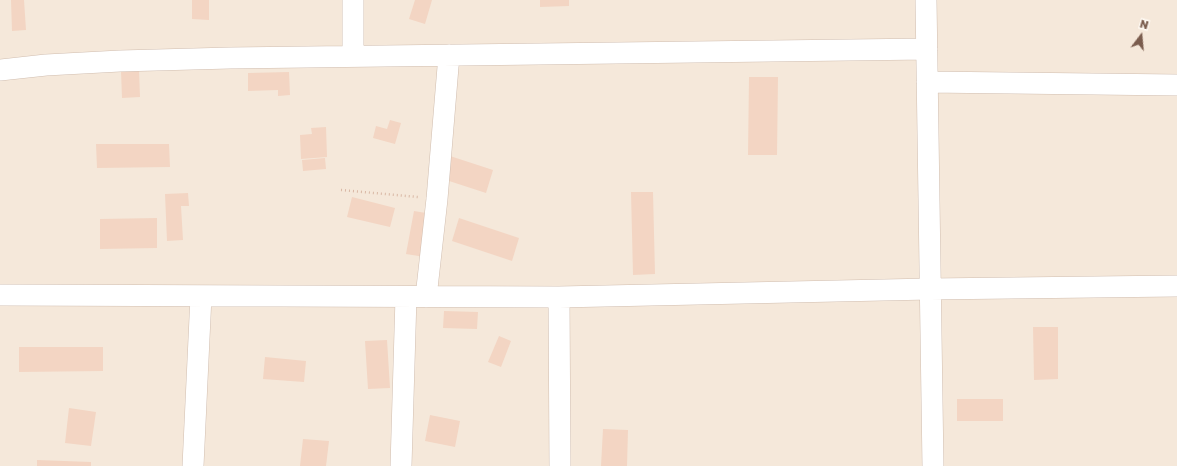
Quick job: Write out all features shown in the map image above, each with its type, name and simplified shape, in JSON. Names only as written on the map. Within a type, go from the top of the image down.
[{"type":"street","points":[[353,0],[353,56]]},
{"type":"street","points":[[926,0],[932,466]]},
{"type":"street","points":[[0,70],[46,65],[120,61],[353,56],[927,48]]},
{"type":"street","points":[[401,466],[416,297],[437,199],[449,55]]},
{"type":"street","points":[[927,82],[1177,85]]},
{"type":"street","points":[[0,294],[559,297],[930,289],[1177,286]]},
{"type":"street","points":[[193,466],[201,296]]},
{"type":"street","points":[[559,297],[560,466]]},
{"type":"path","points":[[341,190],[437,199]]},
{"type":"shaded area","points":[[0,0],[1177,0],[1177,466],[0,466]]},
{"type":"building","points":[[11,0],[24,0],[26,30],[12,31]]},
{"type":"building","points":[[192,0],[209,0],[209,20],[192,19]]},
{"type":"building","points":[[415,0],[432,0],[425,24],[409,19]]},
{"type":"building","points":[[540,0],[569,0],[569,6],[540,7]]},
{"type":"building","points":[[139,70],[140,97],[122,98],[121,71]]},
{"type":"building","points":[[289,72],[290,95],[278,96],[278,90],[248,91],[248,73]]},
{"type":"building","points":[[749,77],[778,77],[777,155],[748,155]]},
{"type":"building","points":[[390,120],[401,123],[395,144],[373,138],[376,126],[387,129]]},
{"type":"building","points":[[326,127],[327,157],[301,159],[300,135],[312,134],[311,128]]},
{"type":"building","points":[[96,144],[169,144],[170,167],[97,168]]},
{"type":"building","points":[[450,156],[493,170],[486,193],[446,180]]},
{"type":"building","points":[[325,158],[326,169],[303,171],[302,160]]},
{"type":"building","points":[[631,192],[653,192],[655,274],[633,275]]},
{"type":"building","points":[[188,193],[189,206],[181,206],[183,240],[167,241],[165,194]]},
{"type":"building","points":[[352,197],[395,208],[390,227],[347,217]]},
{"type":"building","points":[[414,211],[432,214],[425,257],[406,254]]},
{"type":"building","points":[[157,218],[157,248],[100,249],[100,219]]},
{"type":"building","points":[[459,218],[519,238],[512,261],[452,241]]},
{"type":"building","points":[[444,311],[478,312],[477,329],[443,328]]},
{"type":"building","points":[[1033,327],[1058,327],[1058,379],[1034,380]]},
{"type":"building","points":[[499,336],[511,341],[501,367],[488,362]]},
{"type":"building","points":[[387,340],[390,388],[368,389],[365,341]]},
{"type":"building","points":[[19,347],[103,347],[103,371],[19,372]]},
{"type":"building","points":[[265,357],[306,361],[304,382],[263,379]]},
{"type":"building","points":[[957,399],[1003,399],[1003,421],[957,421]]},
{"type":"building","points":[[69,408],[96,412],[91,446],[65,443]]},
{"type":"building","points":[[430,415],[460,421],[455,447],[425,441]]},
{"type":"building","points":[[603,429],[628,430],[627,466],[601,466]]},
{"type":"building","points":[[303,439],[329,441],[326,466],[300,466]]},
{"type":"building","points":[[37,460],[91,462],[91,466],[37,466]]}]
